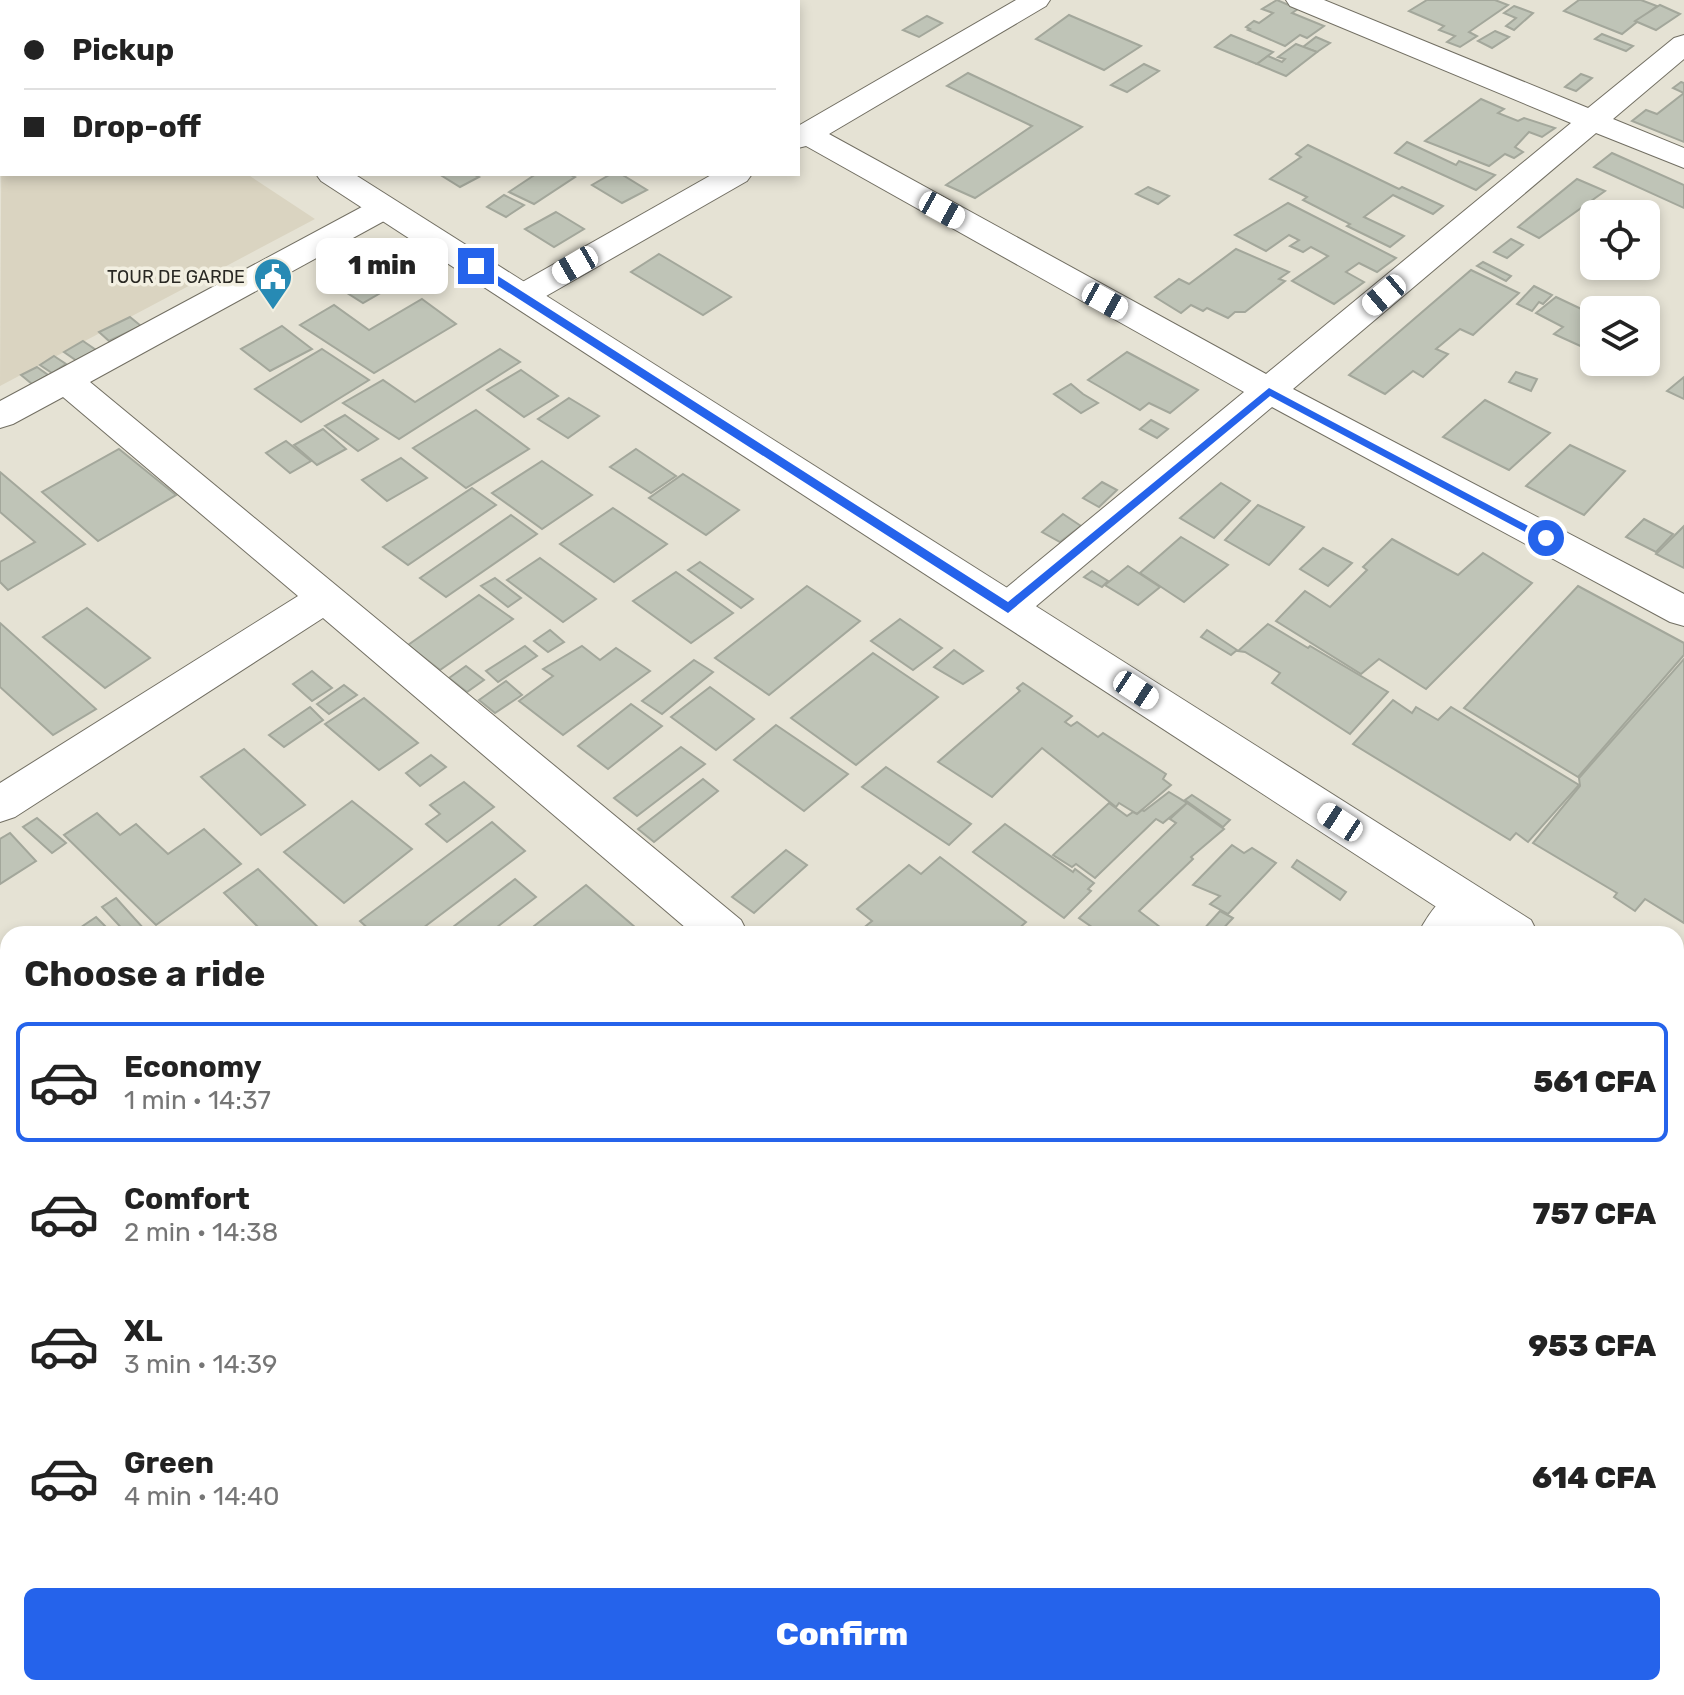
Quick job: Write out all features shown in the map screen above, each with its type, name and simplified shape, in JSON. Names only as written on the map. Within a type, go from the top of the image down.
[{"type":"street","points":[[802,137],[1036,0]]},
{"type":"street","points":[[1300,0],[1684,159]]},
{"type":"street","points":[[1353,22],[1384,0]]},
{"type":"street","points":[[1008,608],[1684,44]]},
{"type":"street","points":[[802,137],[1684,612]]},
{"type":"street","points":[[335,176],[1008,608],[1454,919],[1482,926]]},
{"type":"street","points":[[522,296],[732,176]]},
{"type":"street","points":[[0,416],[384,208]]},
{"type":"street","points":[[66,380],[715,926]]},
{"type":"street","points":[[0,805],[325,598]]},
{"type":"shaded area","points":[[1,176],[250,176],[315,219],[0,386]]},
{"type":"building","points":[[1277,0],[1298,9],[1292,13],[1324,26],[1307,38],[1300,35],[1285,46],[1248,30],[1246,27],[1254,21],[1259,23],[1273,13],[1262,9]]},
{"type":"building","points":[[1427,0],[1495,0],[1508,5],[1469,32],[1477,36],[1460,47],[1447,42],[1455,36],[1439,30],[1444,26],[1409,11]]},
{"type":"building","points":[[1579,0],[1641,0],[1657,6],[1622,34],[1564,11]]},
{"type":"building","points":[[1660,5],[1680,14],[1656,30],[1635,21]]},
{"type":"building","points":[[1514,6],[1533,13],[1514,30],[1506,26],[1516,18],[1504,13]]},
{"type":"building","points":[[1069,15],[1141,46],[1104,70],[1036,39]]},
{"type":"building","points":[[927,16],[942,23],[919,37],[903,30]]},
{"type":"building","points":[[1495,31],[1509,37],[1492,48],[1478,41]]},
{"type":"building","points":[[1602,34],[1633,46],[1626,51],[1595,39]]},
{"type":"building","points":[[1231,35],[1273,52],[1257,64],[1215,47]]},
{"type":"building","points":[[1316,37],[1330,43],[1317,52],[1303,47]]},
{"type":"building","points":[[1296,44],[1317,52],[1286,76],[1257,64],[1268,56],[1282,62],[1285,59],[1278,57]]},
{"type":"building","points":[[1144,64],[1159,71],[1127,92],[1111,85]]},
{"type":"building","points":[[968,73],[1082,127],[975,198],[946,185],[1032,126],[947,86]]},
{"type":"building","points":[[1581,74],[1592,78],[1576,91],[1565,87]]},
{"type":"building","points":[[1684,83],[1684,93],[1673,88]]},
{"type":"building","points":[[1684,93],[1684,142],[1632,121],[1646,110],[1657,114]]},
{"type":"building","points":[[1481,99],[1504,109],[1498,113],[1518,121],[1524,118],[1555,128],[1542,137],[1529,132],[1515,147],[1523,152],[1514,158],[1505,154],[1489,166],[1425,141]]},
{"type":"building","points":[[1407,142],[1456,165],[1459,161],[1495,175],[1476,190],[1395,153]]},
{"type":"building","points":[[1308,145],[1399,189],[1402,187],[1443,206],[1433,214],[1393,195],[1364,217],[1404,236],[1390,247],[1347,226],[1350,224],[1303,200],[1307,197],[1270,179],[1301,157],[1296,154]]},
{"type":"building","points":[[1612,153],[1684,185],[1684,208],[1594,167]]},
{"type":"building","points":[[442,176],[479,177],[460,187]]},
{"type":"building","points":[[533,176],[575,177],[534,204],[509,192]]},
{"type":"building","points":[[608,176],[624,176],[647,190],[622,203],[592,185]]},
{"type":"building","points":[[1577,179],[1605,191],[1592,200],[1580,200],[1580,209],[1539,238],[1518,227]]},
{"type":"building","points":[[1148,187],[1169,196],[1158,204],[1136,194]]},
{"type":"building","points":[[504,195],[524,205],[506,217],[487,207]]},
{"type":"building","points":[[1288,203],[1396,258],[1377,272],[1359,263],[1346,272],[1364,282],[1334,304],[1292,281],[1328,256],[1311,247],[1303,252],[1290,246],[1299,240],[1289,235],[1266,251],[1235,235]]},
{"type":"building","points":[[556,212],[584,229],[554,247],[525,229]]},
{"type":"building","points":[[1511,239],[1523,245],[1507,258],[1494,252]]},
{"type":"building","points":[[1236,249],[1289,272],[1279,279],[1285,281],[1245,312],[1235,312],[1228,318],[1207,308],[1203,311],[1191,305],[1181,313],[1155,297],[1179,279],[1189,284]]},
{"type":"building","points":[[659,254],[731,297],[703,315],[631,272]]},
{"type":"building","points":[[1483,262],[1511,276],[1506,281],[1477,266]]},
{"type":"building","points":[[391,263],[410,276],[363,303],[344,291]]},
{"type":"building","points":[[1471,270],[1519,293],[1473,335],[1460,329],[1436,349],[1448,354],[1423,377],[1413,371],[1385,394],[1349,375]]},
{"type":"building","points":[[1534,286],[1552,295],[1543,304],[1539,302],[1532,311],[1517,304]]},
{"type":"building","points":[[1556,297],[1580,308],[1580,346],[1554,334],[1563,327],[1536,313]]},
{"type":"building","points":[[422,299],[456,324],[374,373],[300,325],[334,305],[369,330]]},
{"type":"building","points":[[130,317],[141,326],[109,341],[99,332]]},
{"type":"building","points":[[282,326],[312,349],[270,371],[241,349]]},
{"type":"building","points":[[83,341],[96,350],[77,361],[64,352]]},
{"type":"building","points":[[322,349],[369,380],[301,422],[255,389]]},
{"type":"building","points":[[500,349],[520,362],[399,439],[343,403],[383,380],[415,402]]},
{"type":"building","points":[[1127,352],[1198,390],[1170,413],[1149,403],[1140,410],[1088,380]]},
{"type":"building","points":[[54,356],[66,364],[52,373],[40,365]]},
{"type":"building","points":[[37,367],[48,375],[32,384],[21,375]]},
{"type":"building","points":[[521,370],[558,396],[524,417],[487,390]]},
{"type":"building","points":[[1516,372],[1537,379],[1531,391],[1509,382]]},
{"type":"building","points":[[1684,377],[1684,399],[1667,391]]},
{"type":"building","points":[[1071,384],[1098,403],[1081,413],[1054,394]]},
{"type":"building","points":[[569,398],[599,416],[568,438],[538,419]]},
{"type":"building","points":[[1485,400],[1550,433],[1509,470],[1443,437]]},
{"type":"building","points":[[476,410],[529,449],[466,488],[413,448]]},
{"type":"building","points":[[345,415],[378,439],[358,451],[325,426]]},
{"type":"building","points":[[1151,420],[1168,429],[1157,438],[1140,429]]},
{"type":"building","points":[[323,429],[346,449],[317,465],[294,445]]},
{"type":"building","points":[[286,441],[311,461],[290,473],[266,453]]},
{"type":"building","points":[[1570,445],[1625,471],[1584,515],[1526,486]]},
{"type":"building","points":[[119,449],[176,495],[98,541],[42,492]]},
{"type":"building","points":[[636,449],[676,476],[651,493],[610,467]]},
{"type":"building","points":[[401,458],[427,478],[387,501],[362,480]]},
{"type":"building","points":[[542,461],[592,495],[542,529],[492,493]]},
{"type":"building","points":[[0,472],[85,544],[8,590],[0,582],[0,562],[35,542],[0,512]]},
{"type":"building","points":[[683,474],[739,510],[706,535],[649,498]]},
{"type":"building","points":[[1102,482],[1117,490],[1099,507],[1083,498]]},
{"type":"building","points":[[1221,483],[1250,501],[1214,538],[1180,518]]},
{"type":"building","points":[[472,488],[496,505],[408,565],[383,547]]},
{"type":"building","points":[[1258,505],[1304,527],[1269,565],[1225,540]]},
{"type":"building","points":[[613,508],[667,544],[614,582],[560,544]]},
{"type":"building","points":[[1063,514],[1081,526],[1060,542],[1042,532]]},
{"type":"building","points":[[511,515],[537,534],[446,597],[420,578]]},
{"type":"building","points":[[1644,519],[1673,534],[1656,552],[1626,537]]},
{"type":"building","points":[[1684,526],[1684,568],[1656,554]]},
{"type":"building","points":[[1181,537],[1228,565],[1184,602],[1140,573]]},
{"type":"building","points":[[1392,539],[1458,575],[1483,553],[1532,583],[1426,689],[1379,659],[1361,674],[1276,621],[1305,591],[1330,607],[1367,570],[1363,567]]},
{"type":"building","points":[[1323,548],[1352,563],[1328,586],[1300,569]]},
{"type":"building","points":[[540,558],[596,599],[563,622],[507,580]]},
{"type":"building","points":[[700,562],[753,599],[741,608],[688,570]]},
{"type":"building","points":[[1128,566],[1160,587],[1138,605],[1105,585]]},
{"type":"building","points":[[1092,571],[1108,581],[1102,587],[1084,577]]},
{"type":"building","points":[[676,572],[733,613],[691,643],[633,601]]},
{"type":"building","points":[[495,578],[521,598],[508,607],[481,586]]},
{"type":"building","points":[[807,586],[860,621],[769,695],[715,658]]},
{"type":"building","points":[[1578,586],[1684,643],[1684,655],[1578,777],[1464,708]]},
{"type":"building","points":[[479,595],[513,619],[440,670],[408,645]]},
{"type":"building","points":[[87,608],[150,658],[105,688],[43,637]]},
{"type":"building","points":[[900,619],[942,648],[913,670],[871,641]]},
{"type":"building","points":[[0,623],[96,709],[53,735],[0,687]]},
{"type":"building","points":[[1268,624],[1388,692],[1350,734],[1272,683],[1280,673],[1238,651]]},
{"type":"building","points":[[550,630],[564,642],[548,652],[534,641]]},
{"type":"building","points":[[1207,630],[1237,650],[1231,655],[1201,637]]},
{"type":"building","points":[[525,646],[537,656],[498,682],[486,671]]},
{"type":"building","points":[[582,646],[600,660],[616,648],[650,671],[563,735],[519,701],[553,676],[543,669]]},
{"type":"building","points":[[954,650],[983,671],[963,684],[934,667]]},
{"type":"building","points":[[873,653],[938,697],[856,765],[791,718]]},
{"type":"building","points":[[1684,659],[1684,923],[1645,899],[1635,911],[1614,897],[1617,893],[1533,843],[1580,786],[1579,778]]},
{"type":"building","points":[[694,660],[713,672],[662,714],[642,701]]},
{"type":"building","points":[[466,666],[484,680],[467,692],[449,678]]},
{"type":"building","points":[[312,671],[332,688],[312,701],[293,684]]},
{"type":"building","points":[[506,681],[522,695],[495,713],[479,700]]},
{"type":"building","points":[[1023,683],[1072,716],[1065,722],[1071,726],[1077,722],[1098,737],[1103,733],[1166,774],[1163,779],[1171,785],[1137,814],[1119,803],[1116,807],[1042,748],[992,797],[938,762],[1020,691],[1017,688]]},
{"type":"building","points":[[344,685],[357,695],[329,714],[317,704]]},
{"type":"building","points":[[710,687],[754,719],[716,750],[671,717]]},
{"type":"building","points":[[364,698],[418,743],[379,770],[325,724]]},
{"type":"building","points":[[1393,700],[1412,713],[1416,707],[1438,720],[1451,707],[1579,785],[1528,842],[1516,833],[1510,840],[1353,744]]},
{"type":"building","points":[[631,704],[662,726],[608,769],[578,746]]},
{"type":"building","points":[[310,707],[323,720],[284,747],[269,735]]},
{"type":"building","points":[[776,725],[848,774],[804,811],[734,760]]},
{"type":"building","points":[[681,747],[705,764],[637,816],[614,798]]},
{"type":"building","points":[[244,749],[305,805],[261,835],[201,777]]},
{"type":"building","points":[[431,755],[446,767],[420,786],[406,773]]},
{"type":"building","points":[[886,767],[971,824],[949,845],[862,787]]},
{"type":"building","points":[[703,779],[718,791],[654,842],[638,829]]},
{"type":"building","points":[[464,782],[494,807],[447,842],[426,824],[440,814],[430,805]]},
{"type":"building","points":[[1169,792],[1187,803],[1163,823],[1156,819],[1095,878],[1076,864],[1072,867],[1053,855],[1109,803],[1127,816],[1144,811]]},
{"type":"building","points":[[1192,795],[1230,820],[1223,827],[1185,800]]},
{"type":"building","points":[[352,801],[412,849],[344,903],[284,852]]},
{"type":"building","points":[[1187,803],[1224,829],[1191,857],[1193,859],[1139,911],[1159,926],[1090,926],[1079,918],[1176,823],[1170,819]]},
{"type":"building","points":[[97,813],[120,835],[136,824],[168,854],[204,829],[241,864],[156,925],[64,835]]},
{"type":"building","points":[[37,818],[66,843],[52,853],[23,827]]},
{"type":"building","points":[[492,822],[525,851],[426,926],[365,926],[360,921]]},
{"type":"building","points":[[1005,824],[1073,872],[1075,869],[1094,883],[1088,889],[1091,891],[1064,918],[973,852]]},
{"type":"building","points":[[10,833],[36,861],[0,884],[0,839]]},
{"type":"building","points":[[1232,845],[1244,853],[1252,848],[1276,863],[1228,914],[1210,904],[1220,896],[1193,885]]},
{"type":"building","points":[[786,850],[807,865],[754,913],[732,897]]},
{"type":"building","points":[[940,857],[1026,922],[1022,926],[866,926],[872,921],[857,909],[909,865],[921,874]]},
{"type":"building","points":[[1297,860],[1346,892],[1340,900],[1292,867]]},
{"type":"building","points":[[258,869],[317,926],[257,926],[224,893]]},
{"type":"building","points":[[515,879],[536,897],[498,926],[454,926]]},
{"type":"building","points":[[586,885],[634,926],[534,926]]},
{"type":"building","points":[[116,898],[141,926],[120,926],[102,907]]},
{"type":"building","points":[[1220,911],[1233,918],[1226,926],[1207,926]]},
{"type":"building","points":[[96,917],[105,926],[83,926]]},
{"type":"place","name":"TOUR DE GARDE","points":[[273,311]]},
{"type":"route","points":[[476,266],[1008,608],[1269,391],[1546,538]]}]
